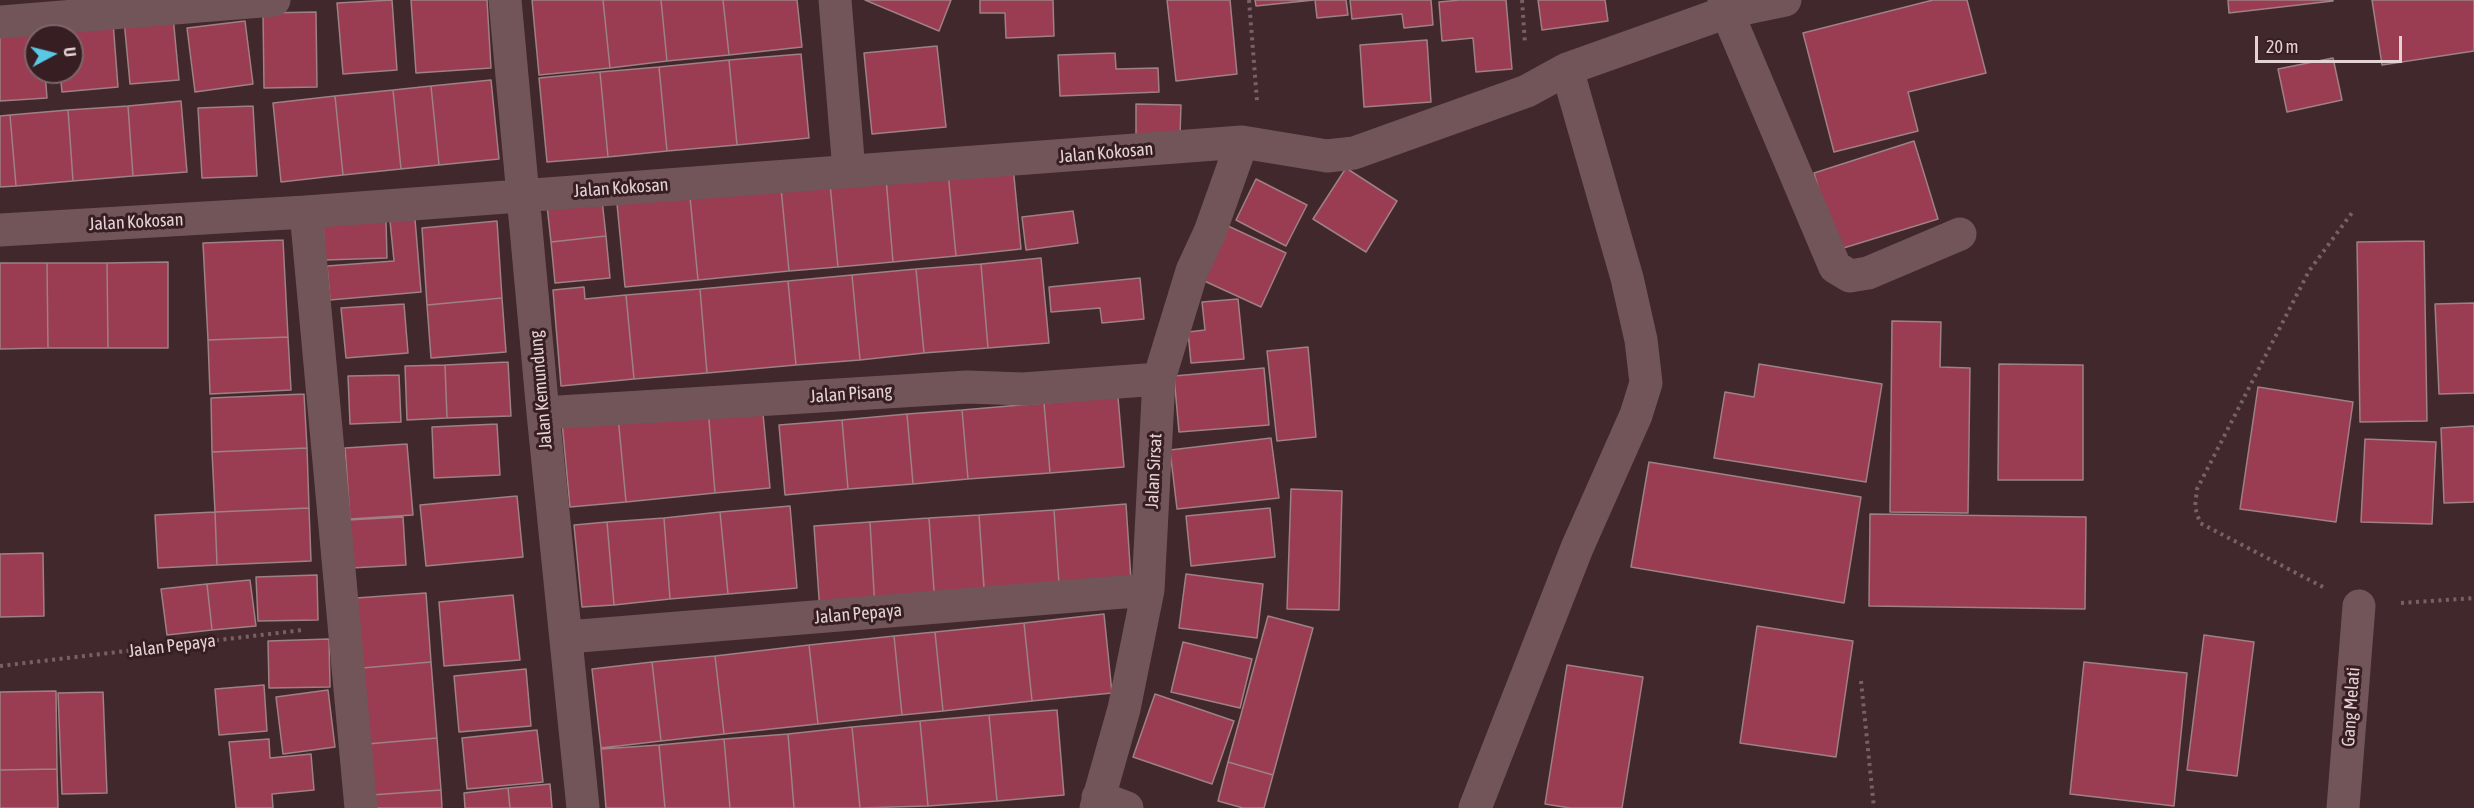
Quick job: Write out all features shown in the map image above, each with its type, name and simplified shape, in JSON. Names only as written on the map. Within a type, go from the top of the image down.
[{"type":"street","points":[[0,22],[274,0]]},
{"type":"street","name":"Jalan Kemundung","points":[[505,0],[543,413],[582,793]]},
{"type":"street","points":[[835,0],[849,171]]},
{"type":"street","name":"Jalan Kokosan","points":[[0,230],[306,212],[849,171],[1251,144],[1327,156],[1354,153],[1527,91],[1567,69],[1726,6],[1785,0]]},
{"type":"street","points":[[1726,6],[1835,267],[1850,276],[1868,273],[1960,234]]},
{"type":"street","points":[[1475,808],[1577,548],[1636,415],[1646,383],[1641,340],[1627,278],[1567,69]]},
{"type":"street","name":"Jalan Sirsat","points":[[1107,804],[1148,590],[1159,379],[1192,271],[1251,144]]},
{"type":"street","points":[[306,212],[361,808]]},
{"type":"street","name":"Jalan Pisang","points":[[543,413],[967,387],[1023,389],[1159,379]]},
{"type":"street","name":"Jalan Pepaya","points":[[567,638],[1148,590]]},
{"type":"street","name":"Gang Melati","points":[[2343,808],[2359,606]]},
{"type":"path","points":[[1249,0],[1251,144]]},
{"type":"path","points":[[2354,210],[2308,271],[2197,489],[2195,507],[2200,523],[2359,606],[2474,598]]},
{"type":"path","name":"Jalan Pepaya","points":[[0,666],[344,626]]},
{"type":"path","points":[[1861,681],[1874,808]]},
{"type":"building","points":[[392,0],[397,70],[343,74],[337,3]]},
{"type":"building","points":[[411,0],[487,0],[491,68],[416,73]]},
{"type":"building","points":[[532,0],[603,0],[610,68],[539,75]]},
{"type":"building","points":[[603,0],[661,0],[667,61],[610,68]]},
{"type":"building","points":[[661,0],[723,0],[729,55],[667,61]]},
{"type":"building","points":[[723,0],[797,0],[802,47],[729,55]]},
{"type":"building","points":[[865,0],[951,0],[939,31]]},
{"type":"building","points":[[980,0],[1053,0],[1054,36],[1006,38],[1005,13],[980,13]]},
{"type":"building","points":[[1167,0],[1230,0],[1237,74],[1176,81]]},
{"type":"building","points":[[1255,0],[1314,0],[1256,6]]},
{"type":"building","points":[[1315,0],[1346,0],[1348,15],[1317,18]]},
{"type":"building","points":[[1350,0],[1431,0],[1433,25],[1404,28],[1402,14],[1352,19]]},
{"type":"building","points":[[1506,0],[1512,69],[1476,72],[1473,38],[1442,41],[1439,2]]},
{"type":"building","points":[[1538,0],[1605,0],[1608,21],[1542,30]]},
{"type":"building","points":[[1933,0],[1967,0],[1986,73],[1908,92],[1918,131],[1834,152],[1803,33]]},
{"type":"building","points":[[2228,0],[2333,0],[2333,1],[2229,13]]},
{"type":"building","points":[[2372,0],[2474,0],[2474,51],[2382,65]]},
{"type":"building","points":[[316,12],[317,87],[264,88],[263,13]]},
{"type":"building","points":[[173,16],[179,80],[130,84],[124,20]]},
{"type":"building","points":[[245,21],[253,84],[195,92],[187,28]]},
{"type":"building","points":[[113,22],[118,87],[62,92],[61,84],[84,84],[84,25]]},
{"type":"building","points":[[24,25],[24,84],[46,84],[47,98],[0,101],[0,27]]},
{"type":"building","points":[[1427,40],[1431,102],[1364,107],[1360,45]]},
{"type":"building","points":[[937,46],[946,127],[872,134],[864,53]]},
{"type":"building","points":[[1115,53],[1116,69],[1158,68],[1159,92],[1060,96],[1058,55]]},
{"type":"building","points":[[801,54],[809,138],[737,145],[729,60]]},
{"type":"building","points":[[2333,58],[2342,100],[2287,112],[2278,69]]},
{"type":"building","points":[[729,60],[737,145],[667,151],[659,67]]},
{"type":"building","points":[[659,67],[667,151],[608,157],[600,72]]},
{"type":"building","points":[[600,72],[608,157],[547,162],[539,78]]},
{"type":"building","points":[[491,80],[499,159],[439,165],[431,86]]},
{"type":"building","points":[[431,86],[439,165],[401,169],[393,90]]},
{"type":"building","points":[[393,90],[401,169],[343,175],[335,96]]},
{"type":"building","points":[[335,96],[343,175],[281,182],[273,103]]},
{"type":"building","points":[[181,101],[187,172],[133,176],[128,106]]},
{"type":"building","points":[[1136,104],[1181,105],[1180,135],[1136,134]]},
{"type":"building","points":[[128,106],[133,176],[73,181],[68,110]]},
{"type":"building","points":[[253,106],[257,176],[202,178],[198,108]]},
{"type":"building","points":[[68,110],[73,181],[16,186],[10,115]]},
{"type":"building","points":[[10,115],[16,186],[0,187],[0,116]]},
{"type":"building","points":[[1914,141],[1938,219],[1837,250],[1814,173]]},
{"type":"building","points":[[1013,166],[1021,249],[956,256],[948,172]]},
{"type":"building","points":[[1346,168],[1397,201],[1366,252],[1313,219]]},
{"type":"building","points":[[948,172],[956,256],[893,262],[886,178]]},
{"type":"building","points":[[886,178],[893,262],[838,267],[830,184]]},
{"type":"building","points":[[1256,179],[1307,205],[1286,246],[1236,220]]},
{"type":"building","points":[[830,184],[838,267],[789,271],[781,188]]},
{"type":"building","points":[[781,188],[789,271],[698,280],[690,197]]},
{"type":"building","points":[[690,197],[698,280],[625,287],[617,204]]},
{"type":"building","points":[[602,200],[606,236],[551,242],[547,206]]},
{"type":"building","points":[[1073,211],[1078,243],[1026,250],[1022,217]]},
{"type":"building","points":[[415,219],[421,292],[330,300],[327,266],[394,261],[390,221]]},
{"type":"building","points":[[386,221],[387,258],[325,260],[323,223]]},
{"type":"building","points":[[497,221],[502,298],[427,305],[422,228]]},
{"type":"building","points":[[1226,225],[1286,253],[1261,307],[1200,279]]},
{"type":"building","points":[[606,236],[610,278],[555,283],[551,242]]},
{"type":"building","points":[[283,240],[288,337],[208,340],[203,243]]},
{"type":"building","points":[[2424,241],[2427,421],[2360,422],[2357,242]]},
{"type":"building","points":[[1041,258],[1049,343],[988,348],[981,264]]},
{"type":"building","points":[[168,262],[168,348],[108,348],[107,263]]},
{"type":"building","points":[[0,263],[47,263],[48,348],[0,349]]},
{"type":"building","points":[[47,263],[107,263],[108,348],[48,348]]},
{"type":"building","points":[[981,264],[988,348],[924,353],[916,269]]},
{"type":"building","points":[[916,269],[924,353],[860,360],[852,275]]},
{"type":"building","points":[[852,275],[860,360],[796,365],[788,281]]},
{"type":"building","points":[[1140,278],[1144,319],[1102,323],[1100,308],[1051,312],[1049,287]]},
{"type":"building","points":[[788,281],[796,365],[707,373],[700,289]]},
{"type":"building","points":[[584,287],[585,299],[626,295],[634,379],[561,386],[553,290]]},
{"type":"building","points":[[700,289],[707,373],[634,379],[626,295]]},
{"type":"building","points":[[502,298],[506,352],[431,358],[427,305]]},
{"type":"building","points":[[1238,299],[1244,359],[1191,363],[1188,332],[1205,330],[1202,302]]},
{"type":"building","points":[[2474,303],[2474,393],[2439,394],[2435,304]]},
{"type":"building","points":[[404,304],[408,353],[346,358],[341,308]]},
{"type":"building","points":[[1892,321],[1941,322],[1940,367],[1970,368],[1968,513],[1890,512]]},
{"type":"building","points":[[288,337],[291,390],[210,394],[208,340]]},
{"type":"building","points":[[1308,347],[1316,437],[1277,441],[1267,351]]},
{"type":"building","points":[[508,362],[511,416],[447,418],[445,365]]},
{"type":"building","points":[[1759,364],[1882,384],[1866,482],[1714,458],[1725,392],[1754,397]]},
{"type":"building","points":[[1999,364],[2083,365],[2083,480],[1998,480]]},
{"type":"building","points":[[445,365],[447,418],[407,420],[405,366]]},
{"type":"building","points":[[1264,368],[1269,425],[1179,432],[1174,376]]},
{"type":"building","points":[[399,375],[401,422],[350,424],[348,376]]},
{"type":"building","points":[[2258,387],[2353,402],[2336,522],[2240,509]]},
{"type":"building","points":[[304,394],[307,448],[212,452],[211,398]]},
{"type":"building","points":[[1118,397],[1124,467],[1050,473],[1044,403]]},
{"type":"building","points":[[762,403],[770,488],[715,493],[708,408]]},
{"type":"building","points":[[1044,403],[1050,473],[968,479],[962,410]]},
{"type":"building","points":[[708,408],[715,493],[626,502],[618,416]]},
{"type":"building","points":[[962,410],[968,479],[913,484],[907,414]]},
{"type":"building","points":[[907,414],[913,484],[848,489],[842,420]]},
{"type":"building","points":[[618,416],[626,502],[570,507],[562,422]]},
{"type":"building","points":[[842,420],[848,489],[785,495],[779,425]]},
{"type":"building","points":[[497,424],[500,475],[434,478],[432,427]]},
{"type":"building","points":[[2474,426],[2474,502],[2444,503],[2441,428]]},
{"type":"building","points":[[1271,438],[1279,498],[1177,509],[1170,450]]},
{"type":"building","points":[[2365,439],[2436,442],[2432,524],[2361,522]]},
{"type":"building","points":[[407,444],[413,515],[350,519],[345,448]]},
{"type":"building","points":[[307,448],[309,508],[215,512],[212,452]]},
{"type":"building","points":[[1649,462],[1861,497],[1844,603],[1631,567]]},
{"type":"building","points":[[1291,489],[1342,491],[1339,610],[1287,609]]},
{"type":"building","points":[[517,496],[523,557],[426,566],[420,505]]},
{"type":"building","points":[[1126,504],[1131,580],[1059,584],[1054,510]]},
{"type":"building","points":[[790,506],[797,588],[728,594],[720,512]]},
{"type":"building","points":[[309,508],[311,561],[217,565],[215,512]]},
{"type":"building","points":[[1270,508],[1275,557],[1191,566],[1186,516]]},
{"type":"building","points":[[1054,510],[1059,584],[984,589],[979,515]]},
{"type":"building","points":[[215,512],[217,565],[158,568],[155,515]]},
{"type":"building","points":[[720,512],[728,594],[670,599],[664,518]]},
{"type":"building","points":[[1870,514],[2086,517],[2085,609],[1869,606]]},
{"type":"building","points":[[979,515],[985,601],[935,605],[929,518]]},
{"type":"building","points":[[403,517],[406,565],[351,568],[348,520]]},
{"type":"building","points":[[664,518],[670,599],[614,605],[607,522]]},
{"type":"building","points":[[929,518],[935,605],[875,609],[870,522]]},
{"type":"building","points":[[607,522],[614,605],[582,607],[574,525]]},
{"type":"building","points":[[870,522],[875,609],[820,612],[814,526]]},
{"type":"building","points":[[43,553],[44,616],[0,617],[0,554]]},
{"type":"building","points":[[1186,574],[1263,584],[1257,638],[1179,628]]},
{"type":"building","points":[[317,575],[318,620],[258,621],[256,577]]},
{"type":"building","points":[[250,580],[256,626],[212,630],[207,584]]},
{"type":"building","points":[[207,584],[212,630],[167,635],[161,589]]},
{"type":"building","points":[[426,593],[431,662],[362,668],[356,598]]},
{"type":"building","points":[[513,595],[520,660],[444,666],[439,602]]},
{"type":"building","points":[[1104,614],[1112,693],[1032,701],[1024,623]]},
{"type":"building","points":[[1268,616],[1313,628],[1273,775],[1228,762]]},
{"type":"building","points":[[1024,623],[1032,701],[943,711],[935,632]]},
{"type":"building","points":[[1757,626],[1853,641],[1836,757],[1740,743]]},
{"type":"building","points":[[935,632],[943,711],[902,715],[894,636]]},
{"type":"building","points":[[2204,635],[2254,642],[2237,776],[2187,770]]},
{"type":"building","points":[[894,636],[902,715],[818,724],[809,645]]},
{"type":"building","points":[[329,639],[330,687],[269,688],[268,641]]},
{"type":"building","points":[[1183,642],[1252,659],[1240,708],[1171,692]]},
{"type":"building","points":[[809,645],[818,724],[724,734],[715,656]]},
{"type":"building","points":[[715,656],[724,734],[661,741],[652,662]]},
{"type":"building","points":[[431,662],[437,738],[367,744],[362,668]]},
{"type":"building","points":[[652,662],[661,741],[601,748],[592,669]]},
{"type":"building","points":[[2084,662],[2187,673],[2174,806],[2070,794]]},
{"type":"building","points":[[1567,665],[1643,677],[1622,808],[1570,808],[1545,804]]},
{"type":"building","points":[[526,669],[531,726],[459,732],[454,676]]},
{"type":"building","points":[[264,685],[267,731],[219,735],[215,689]]},
{"type":"building","points":[[328,690],[335,747],[283,754],[276,697]]},
{"type":"building","points":[[56,691],[57,769],[0,770],[0,692]]},
{"type":"building","points":[[103,692],[107,793],[62,794],[58,693]]},
{"type":"building","points":[[1155,694],[1234,721],[1212,784],[1133,757]]},
{"type":"building","points":[[1057,710],[1064,795],[997,801],[989,715]]},
{"type":"building","points":[[989,715],[997,801],[928,806],[920,721]]},
{"type":"building","points":[[920,721],[928,806],[860,808],[852,727]]},
{"type":"building","points":[[852,727],[860,808],[794,808],[788,734]]},
{"type":"building","points":[[537,730],[543,782],[467,789],[462,738]]},
{"type":"building","points":[[788,734],[794,808],[730,808],[724,739]]},
{"type":"building","points":[[437,738],[441,790],[371,795],[367,744]]},
{"type":"building","points":[[269,739],[270,758],[311,754],[314,790],[272,794],[273,808],[236,808],[229,742]]},
{"type":"building","points":[[724,739],[730,808],[665,808],[659,745]]},
{"type":"building","points":[[659,745],[665,808],[606,808],[601,749]]},
{"type":"building","points":[[1228,762],[1273,775],[1264,808],[1243,808],[1218,801]]},
{"type":"building","points":[[57,769],[58,808],[0,808],[0,770]]},
{"type":"building","points":[[550,784],[552,808],[510,808],[508,788]]},
{"type":"building","points":[[508,788],[510,808],[465,808],[464,793]]},
{"type":"building","points":[[441,790],[442,808],[372,808],[371,795]]}]
